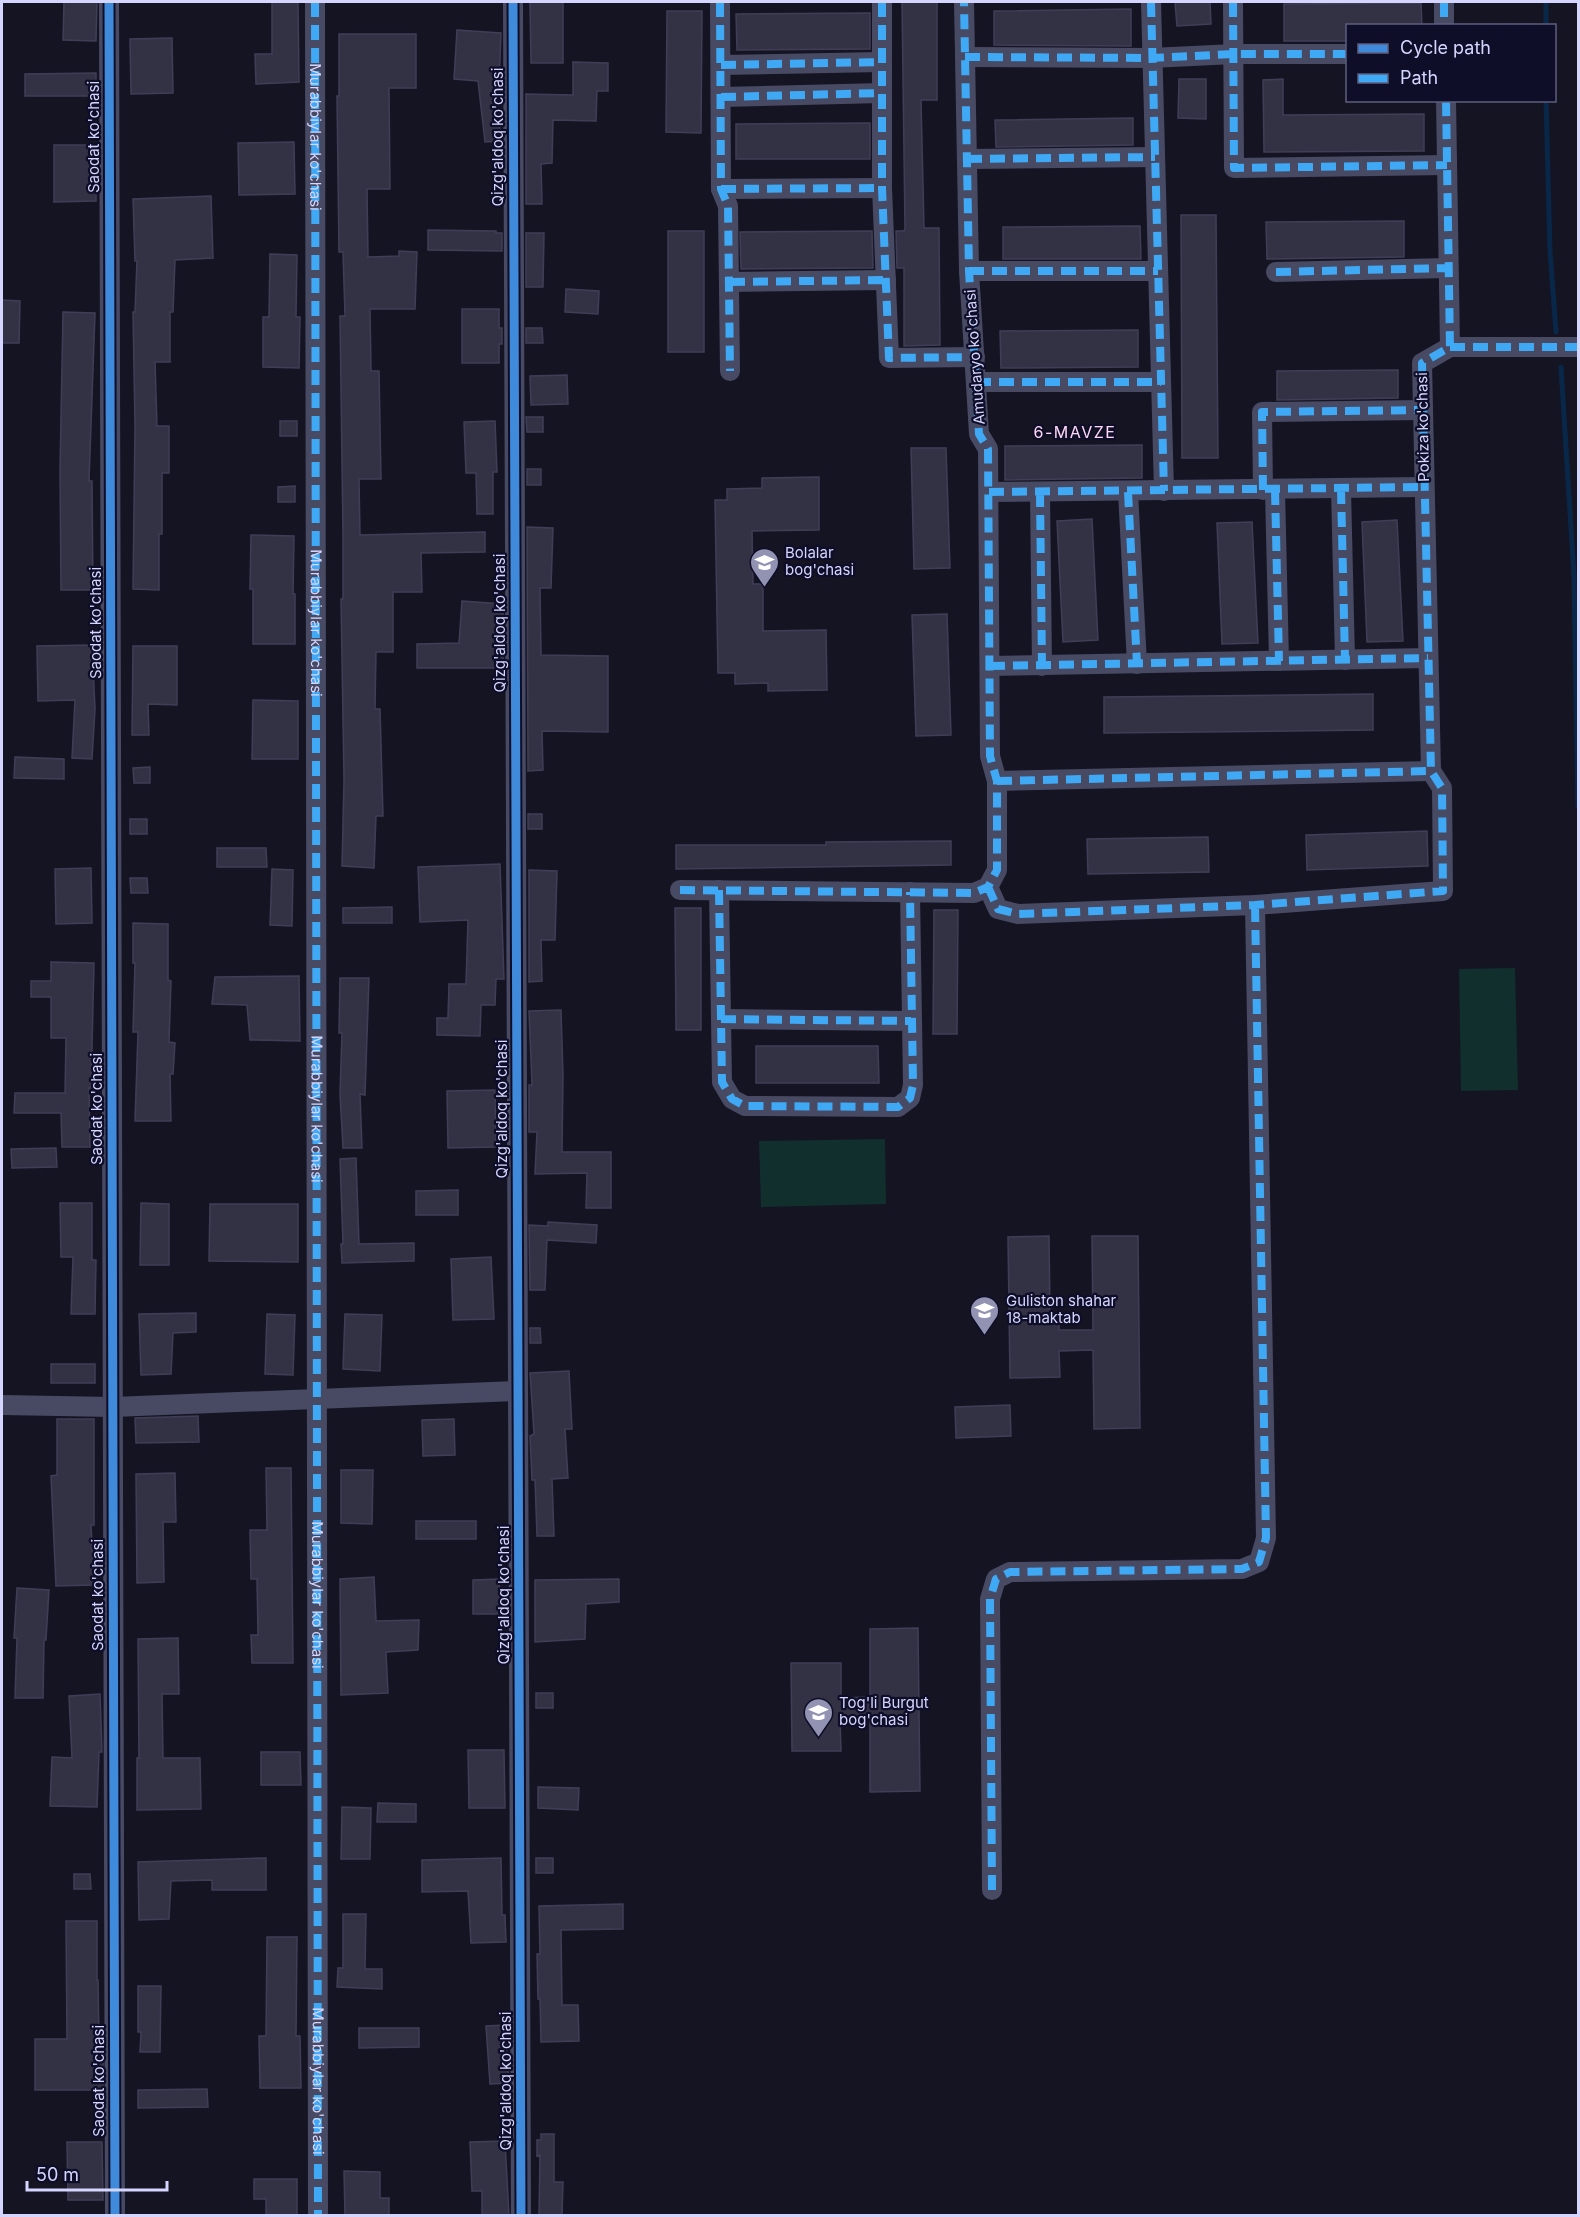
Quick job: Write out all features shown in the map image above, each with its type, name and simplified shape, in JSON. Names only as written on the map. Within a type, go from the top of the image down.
[{"type":"street","name":"Saodat ko'chasi","points":[[109,2],[115,2216]]},
{"type":"street","name":"Murabbiylar ko'chasi","points":[[315,2],[318,2216]]},
{"type":"street","name":"Qizg'aldoq ko'chasi","points":[[513,2],[521,2216]]},
{"type":"street","points":[[720,2],[721,189],[728,206],[730,370]]},
{"type":"street","points":[[882,2],[882,188],[889,358],[975,357]]},
{"type":"street","name":"Amudaryo ko'chasi","points":[[964,2],[969,271],[979,434],[988,449],[990,756],[997,781],[997,870],[988,887]]},
{"type":"street","points":[[1151,2],[1164,491]]},
{"type":"street","points":[[1233,2],[1234,168],[1447,165]]},
{"type":"street","points":[[1444,2],[1444,24]]},
{"type":"street","points":[[965,57],[1151,58],[1234,54],[1346,54]]},
{"type":"street","points":[[721,65],[881,62]]},
{"type":"street","points":[[721,97],[882,93]]},
{"type":"street","points":[[1446,102],[1450,347],[1578,347]]},
{"type":"street","points":[[967,159],[1155,157]]},
{"type":"street","points":[[721,189],[882,188]]},
{"type":"street","points":[[1276,272],[1448,268]]},
{"type":"street","points":[[969,271],[1158,271]]},
{"type":"street","points":[[730,282],[885,280]]},
{"type":"street","name":"Pokiza ko'chasi","points":[[1431,771],[1422,363],[1450,347]]},
{"type":"street","points":[[976,382],[1161,382]]},
{"type":"street","points":[[1279,662],[1262,412],[1422,410]]},
{"type":"street","points":[[989,492],[1424,487]]},
{"type":"street","points":[[1341,489],[1345,660]]},
{"type":"street","points":[[1040,492],[1042,666]]},
{"type":"street","points":[[1128,492],[1137,664]]},
{"type":"street","points":[[990,666],[1428,658]]},
{"type":"street","points":[[680,890],[974,893],[988,887],[998,909],[1018,914],[1255,905],[1443,891],[1442,788],[1431,771],[997,781]]},
{"type":"street","points":[[719,890],[723,1082],[732,1099],[745,1106],[898,1107],[910,1098],[913,1085],[910,892]]},
{"type":"street","points":[[992,1890],[990,1599],[996,1579],[1010,1572],[1242,1569],[1259,1562],[1266,1538],[1255,905]]},
{"type":"street","points":[[721,1019],[911,1021]]},
{"type":"street","points":[[2,1405],[113,1407],[518,1391]]},
{"type":"green space","points":[[1515,968],[1518,1090],[1461,1091],[1459,969]]},
{"type":"green space","points":[[885,1139],[886,1204],[761,1207],[759,1141]]},
{"type":"building","points":[[64,2],[97,2],[96,41],[63,40]]},
{"type":"building","points":[[272,2],[298,2],[299,82],[256,84],[255,54],[272,54]]},
{"type":"building","points":[[530,2],[563,2],[563,63],[531,63]]},
{"type":"building","points":[[902,2],[937,2],[937,100],[921,100],[924,228],[939,228],[940,345],[904,346],[904,268],[897,268],[896,231],[904,231],[905,228]]},
{"type":"building","points":[[1175,2],[1210,2],[1211,24],[1177,26]]},
{"type":"building","points":[[1421,3],[1422,24],[1346,24],[1346,41],[1284,41],[1284,4]]},
{"type":"building","points":[[1131,9],[1131,46],[994,45],[994,11]]},
{"type":"building","points":[[667,11],[702,11],[701,133],[666,132]]},
{"type":"building","points":[[870,13],[870,49],[737,50],[736,14]]},
{"type":"building","points":[[457,30],[501,33],[499,82],[495,82],[501,141],[485,142],[478,81],[454,79]]},
{"type":"building","points":[[339,34],[416,34],[416,88],[389,88],[390,189],[367,189],[368,257],[399,256],[399,251],[417,252],[415,309],[370,309],[371,371],[379,371],[381,479],[359,479],[360,535],[485,532],[485,552],[421,553],[422,592],[393,592],[393,652],[376,652],[375,709],[380,709],[383,816],[376,816],[374,868],[342,866],[344,780],[340,316],[345,316],[343,252],[339,252],[337,96],[339,96]]},
{"type":"building","points":[[172,38],[173,93],[131,94],[130,39]]},
{"type":"building","points":[[573,62],[608,63],[608,91],[597,91],[596,121],[553,120],[552,163],[541,164],[542,204],[526,204],[526,94],[573,95]]},
{"type":"building","points":[[96,73],[96,96],[25,96],[25,74]]},
{"type":"building","points":[[1179,79],[1206,79],[1206,119],[1178,118]]},
{"type":"building","points":[[1283,79],[1283,115],[1424,114],[1424,151],[1264,152],[1263,80]]},
{"type":"building","points":[[1133,118],[1133,145],[996,147],[995,120]]},
{"type":"building","points":[[870,123],[870,159],[736,159],[736,124]]},
{"type":"building","points":[[294,142],[295,194],[239,195],[238,143]]},
{"type":"building","points":[[54,145],[96,145],[96,201],[54,202]]},
{"type":"building","points":[[211,196],[213,258],[175,260],[173,312],[170,312],[170,362],[155,362],[157,426],[169,426],[169,473],[162,473],[159,590],[133,589],[135,426],[133,312],[135,312],[137,261],[135,261],[133,199]]},
{"type":"building","points":[[1181,215],[1216,215],[1218,458],[1182,458]]},
{"type":"building","points":[[1404,221],[1404,257],[1267,259],[1266,222]]},
{"type":"building","points":[[1140,226],[1141,259],[1003,259],[1003,227]]},
{"type":"building","points":[[428,230],[496,231],[496,233],[502,233],[502,251],[428,250]]},
{"type":"building","points":[[668,231],[704,231],[704,352],[668,352]]},
{"type":"building","points":[[872,231],[873,268],[741,269],[740,232]]},
{"type":"building","points":[[526,233],[544,233],[543,287],[526,287]]},
{"type":"building","points":[[270,254],[297,255],[296,317],[300,317],[299,368],[263,367],[263,317],[269,317]]},
{"type":"building","points":[[566,289],[599,291],[598,314],[565,312]]},
{"type":"building","points":[[2,300],[20,301],[19,343],[2,343]]},
{"type":"building","points":[[462,309],[499,309],[502,344],[499,344],[499,363],[462,363]]},
{"type":"building","points":[[63,312],[95,313],[89,481],[92,481],[93,590],[61,590],[60,470]]},
{"type":"building","points":[[526,328],[542,328],[543,343],[526,343]]},
{"type":"building","points":[[1138,330],[1138,367],[1001,368],[1000,331]]},
{"type":"building","points":[[1398,370],[1398,398],[1277,400],[1277,371]]},
{"type":"building","points":[[567,375],[568,404],[531,405],[530,376]]},
{"type":"building","points":[[526,417],[543,417],[543,432],[527,432]]},
{"type":"building","points":[[280,421],[297,421],[297,436],[280,436]]},
{"type":"building","points":[[495,421],[497,472],[493,472],[493,514],[477,514],[476,473],[466,473],[464,422]]},
{"type":"building","points":[[1142,445],[1142,478],[1005,480],[1005,446]]},
{"type":"building","points":[[911,448],[946,448],[950,568],[914,569]]},
{"type":"building","points":[[527,469],[541,469],[541,485],[527,485]]},
{"type":"building","points":[[819,477],[819,530],[752,531],[753,584],[763,584],[763,631],[826,630],[827,690],[768,691],[768,683],[735,684],[735,673],[718,673],[715,500],[727,500],[727,489],[762,488],[762,478]]},
{"type":"building","points":[[295,486],[295,502],[278,502],[278,487]]},
{"type":"building","points":[[1092,519],[1098,640],[1063,642],[1057,521]]},
{"type":"building","points":[[1397,520],[1403,641],[1367,642],[1362,522]]},
{"type":"building","points":[[1252,522],[1258,643],[1222,644],[1217,523]]},
{"type":"building","points":[[527,527],[553,528],[551,588],[540,588],[541,655],[608,656],[608,732],[542,731],[543,770],[528,771]]},
{"type":"building","points":[[251,535],[294,536],[295,644],[253,644],[253,589],[250,589]]},
{"type":"building","points":[[462,601],[503,604],[503,668],[417,668],[417,644],[459,643]]},
{"type":"building","points":[[947,614],[951,735],[916,736],[912,615]]},
{"type":"building","points":[[92,645],[95,709],[92,759],[72,758],[75,700],[38,701],[37,646]]},
{"type":"building","points":[[133,646],[177,646],[177,705],[148,704],[149,735],[132,735]]},
{"type":"building","points":[[1373,694],[1373,730],[1104,733],[1104,697]]},
{"type":"building","points":[[253,700],[298,701],[298,759],[252,759]]},
{"type":"building","points":[[15,757],[64,759],[64,779],[14,778]]},
{"type":"building","points":[[150,767],[150,783],[134,783],[133,768]]},
{"type":"building","points":[[528,814],[542,814],[542,829],[528,829]]},
{"type":"building","points":[[130,819],[147,819],[147,834],[130,834]]},
{"type":"building","points":[[1427,831],[1428,866],[1307,870],[1306,835]]},
{"type":"building","points":[[1208,837],[1209,872],[1088,874],[1087,839]]},
{"type":"building","points":[[951,841],[951,865],[676,869],[676,845],[826,845],[826,842]]},
{"type":"building","points":[[217,848],[266,848],[267,867],[217,867]]},
{"type":"building","points":[[500,864],[504,979],[496,979],[495,1005],[481,1005],[480,1036],[437,1035],[437,1018],[448,1018],[449,984],[466,984],[468,920],[420,922],[418,867]]},
{"type":"building","points":[[91,868],[92,923],[56,924],[55,869]]},
{"type":"building","points":[[272,869],[293,870],[292,926],[270,925]]},
{"type":"building","points":[[529,870],[557,871],[555,940],[541,940],[542,981],[529,982]]},
{"type":"building","points":[[130,878],[147,878],[148,893],[131,893]]},
{"type":"building","points":[[392,907],[392,923],[343,923],[343,908]]},
{"type":"building","points":[[675,908],[701,908],[701,1030],[676,1030]]},
{"type":"building","points":[[934,910],[958,910],[957,1034],[933,1034]]},
{"type":"building","points":[[133,923],[168,924],[168,980],[171,981],[169,1042],[175,1043],[173,1074],[170,1074],[171,1121],[135,1121],[138,1032],[133,1032],[135,963],[133,963]]},
{"type":"building","points":[[51,962],[94,963],[91,1088],[89,1088],[90,1147],[62,1147],[61,1113],[14,1113],[15,1093],[65,1093],[66,1038],[51,1038],[51,997],[31,997],[31,981],[51,981]]},
{"type":"building","points":[[299,976],[300,1041],[250,1040],[247,1005],[212,1004],[215,977]]},
{"type":"building","points":[[340,978],[369,978],[365,1095],[360,1094],[362,1148],[343,1148],[340,1094],[342,1033],[339,1033]]},
{"type":"building","points":[[561,1010],[562,1152],[611,1152],[611,1208],[586,1208],[587,1173],[535,1174],[537,1132],[529,1132],[529,1085],[532,1085],[529,1011]]},
{"type":"building","points":[[756,1046],[878,1046],[879,1083],[756,1083]]},
{"type":"building","points":[[495,1090],[496,1147],[448,1148],[447,1091]]},
{"type":"building","points":[[56,1148],[57,1167],[12,1168],[11,1149]]},
{"type":"building","points":[[356,1158],[359,1244],[414,1243],[414,1261],[342,1263],[340,1159]]},
{"type":"building","points":[[458,1190],[458,1215],[416,1215],[416,1191]]},
{"type":"building","points":[[60,1203],[92,1203],[92,1260],[96,1260],[95,1314],[71,1314],[73,1257],[61,1257]]},
{"type":"building","points":[[141,1203],[169,1204],[169,1265],[140,1265]]},
{"type":"building","points":[[210,1204],[298,1204],[298,1262],[209,1261]]},
{"type":"building","points":[[548,1222],[597,1225],[596,1243],[547,1240],[545,1290],[530,1290],[529,1225],[548,1226]]},
{"type":"building","points":[[1049,1236],[1050,1313],[1059,1313],[1059,1330],[1093,1330],[1092,1236],[1138,1236],[1140,1428],[1094,1429],[1093,1350],[1059,1351],[1060,1377],[1010,1378],[1008,1237]]},
{"type":"building","points":[[491,1257],[494,1319],[453,1320],[451,1259]]},
{"type":"building","points":[[196,1313],[196,1332],[173,1333],[171,1374],[141,1375],[139,1314]]},
{"type":"building","points":[[267,1314],[295,1315],[293,1375],[265,1374]]},
{"type":"building","points":[[345,1314],[382,1315],[380,1371],[343,1369]]},
{"type":"building","points":[[530,1328],[540,1328],[541,1343],[530,1343]]},
{"type":"building","points":[[51,1364],[95,1364],[95,1383],[51,1383]]},
{"type":"building","points":[[569,1371],[572,1429],[565,1429],[568,1478],[552,1479],[554,1536],[537,1536],[535,1480],[532,1480],[530,1436],[534,1434],[530,1373]]},
{"type":"building","points":[[1010,1405],[1011,1436],[956,1438],[955,1407]]},
{"type":"building","points":[[198,1416],[199,1442],[136,1443],[135,1418]]},
{"type":"building","points":[[57,1419],[94,1419],[94,1525],[91,1525],[94,1585],[56,1586],[51,1476],[57,1475]]},
{"type":"building","points":[[454,1419],[455,1455],[423,1456],[422,1420]]},
{"type":"building","points":[[266,1468],[291,1468],[293,1663],[252,1663],[251,1635],[258,1635],[257,1579],[251,1579],[250,1530],[267,1530]]},
{"type":"building","points":[[341,1470],[373,1470],[372,1524],[341,1523]]},
{"type":"building","points":[[175,1473],[176,1522],[163,1522],[164,1582],[137,1583],[136,1474]]},
{"type":"building","points":[[416,1521],[476,1521],[476,1539],[416,1539]]},
{"type":"building","points":[[374,1577],[376,1621],[419,1620],[418,1650],[386,1652],[388,1693],[341,1695],[340,1579]]},
{"type":"building","points":[[499,1579],[500,1614],[473,1614],[473,1580]]},
{"type":"building","points":[[619,1579],[619,1602],[586,1604],[585,1639],[535,1642],[535,1580]]},
{"type":"building","points":[[17,1588],[49,1590],[46,1640],[44,1640],[43,1698],[15,1698],[17,1638],[14,1638]]},
{"type":"building","points":[[918,1628],[920,1791],[870,1792],[870,1718],[840,1719],[841,1751],[792,1751],[791,1663],[841,1663],[841,1698],[870,1697],[870,1629]]},
{"type":"building","points":[[178,1638],[179,1694],[162,1694],[163,1758],[200,1758],[201,1809],[137,1810],[138,1639]]},
{"type":"building","points":[[536,1693],[553,1693],[553,1708],[536,1708]]},
{"type":"building","points":[[100,1694],[102,1752],[99,1752],[97,1807],[50,1806],[52,1757],[72,1758],[69,1696]]},
{"type":"building","points":[[468,1750],[504,1750],[505,1808],[469,1808]]},
{"type":"building","points":[[261,1752],[300,1752],[301,1785],[261,1785]]},
{"type":"building","points":[[538,1787],[579,1788],[578,1810],[538,1808]]},
{"type":"building","points":[[378,1803],[416,1804],[416,1822],[377,1822]]},
{"type":"building","points":[[342,1807],[371,1808],[370,1859],[341,1859]]},
{"type":"building","points":[[266,1858],[266,1890],[212,1890],[212,1880],[171,1881],[169,1919],[139,1920],[138,1862]]},
{"type":"building","points":[[501,1858],[502,1915],[505,1915],[506,1942],[471,1943],[468,1891],[422,1892],[422,1860]]},
{"type":"building","points":[[536,1858],[553,1858],[553,1873],[536,1873]]},
{"type":"building","points":[[74,1874],[90,1874],[91,1889],[74,1889]]},
{"type":"building","points":[[623,1904],[623,1929],[561,1930],[562,2005],[578,2005],[579,2041],[541,2042],[537,1954],[540,1954],[539,1906]]},
{"type":"building","points":[[343,1914],[366,1914],[365,1969],[382,1969],[382,1989],[337,1987],[338,1968],[343,1968]]},
{"type":"building","points":[[66,1921],[97,1921],[99,2039],[103,2039],[103,2090],[35,2090],[35,2039],[67,2039]]},
{"type":"building","points":[[267,1937],[297,1937],[296,2036],[300,2036],[301,2088],[260,2088],[259,2036],[266,2036]]},
{"type":"building","points":[[138,1986],[161,1986],[160,2052],[140,2052]]},
{"type":"building","points":[[505,2025],[509,2083],[490,2084],[486,2026]]},
{"type":"building","points":[[359,2028],[419,2028],[419,2047],[359,2048]]},
{"type":"building","points":[[207,2089],[208,2107],[138,2108],[138,2090]]},
{"type":"building","points":[[541,2134],[554,2134],[554,2182],[563,2182],[562,2216],[539,2216],[540,2155],[537,2156],[537,2140],[541,2140]]},
{"type":"building","points":[[505,2141],[509,2216],[482,2216],[482,2191],[472,2191],[470,2142]]},
{"type":"building","points":[[67,2142],[102,2142],[103,2200],[68,2200]]},
{"type":"building","points":[[344,2171],[380,2172],[380,2198],[389,2198],[389,2216],[345,2216]]},
{"type":"building","points":[[254,2179],[297,2179],[297,2216],[266,2216],[266,2199],[254,2199]]},
{"type":"waterway","points":[[1546,2],[1546,24]]},
{"type":"waterway","points":[[1546,102],[1550,251],[1556,332]]},
{"type":"waterway","points":[[1561,367],[1574,576],[1578,806]]},
{"type":"marked path","points":[[315,2],[318,2216]]},
{"type":"marked path","points":[[720,2],[721,189],[728,206],[730,371]]},
{"type":"marked path","points":[[882,2],[882,188],[889,358],[975,357]]},
{"type":"marked path","points":[[680,890],[974,893],[988,887],[997,870],[997,781],[990,756],[988,449],[979,434],[969,271],[964,2]]},
{"type":"marked path","points":[[1151,2],[1164,491]]},
{"type":"marked path","points":[[1233,2],[1234,168],[1447,165]]},
{"type":"marked path","points":[[1444,2],[1444,24]]},
{"type":"marked path","points":[[965,57],[1151,58],[1234,54],[1346,54]]},
{"type":"marked path","points":[[721,65],[881,62]]},
{"type":"marked path","points":[[721,97],[882,93]]},
{"type":"marked path","points":[[988,887],[998,909],[1018,914],[1255,905],[1443,891],[1442,788],[1431,771],[1422,363],[1450,347],[1446,102]]},
{"type":"marked path","points":[[967,159],[1155,157]]},
{"type":"marked path","points":[[721,189],[882,188]]},
{"type":"marked path","points":[[1276,272],[1448,268]]},
{"type":"marked path","points":[[969,271],[1158,271]]},
{"type":"marked path","points":[[730,282],[886,280]]},
{"type":"marked path","points":[[1450,347],[1578,347]]},
{"type":"marked path","points":[[976,382],[1161,382]]},
{"type":"marked path","points":[[1263,490],[1262,412],[1422,410]]},
{"type":"marked path","points":[[989,492],[1424,487]]},
{"type":"marked path","points":[[1341,489],[1345,660]]},
{"type":"marked path","points":[[1275,490],[1279,661]]},
{"type":"marked path","points":[[1040,492],[1042,666]]},
{"type":"marked path","points":[[1128,492],[1137,664]]},
{"type":"marked path","points":[[990,666],[1428,658]]},
{"type":"marked path","points":[[997,781],[1431,771]]},
{"type":"marked path","points":[[719,890],[722,1082],[732,1099],[745,1106],[898,1107],[910,1098],[913,1085],[910,892]]},
{"type":"marked path","points":[[992,1890],[990,1599],[996,1579],[1010,1572],[1242,1569],[1259,1562],[1266,1538],[1255,905]]},
{"type":"marked path","points":[[721,1019],[911,1021]]},
{"type":"cycle path","points":[[109,2],[115,2216]]},
{"type":"cycle path","points":[[513,2],[521,2216]]},
{"type":"place","name":"Bolalar bog'chasi","points":[[764,588]]},
{"type":"place","name":"Guliston shahar 18-maktab","points":[[985,1336]]},
{"type":"place","name":"Tog'li Burgut bog'chasi","points":[[818,1738]]},
{"type":"district","name":"6-MAVZE","points":[[1075,432]]}]
